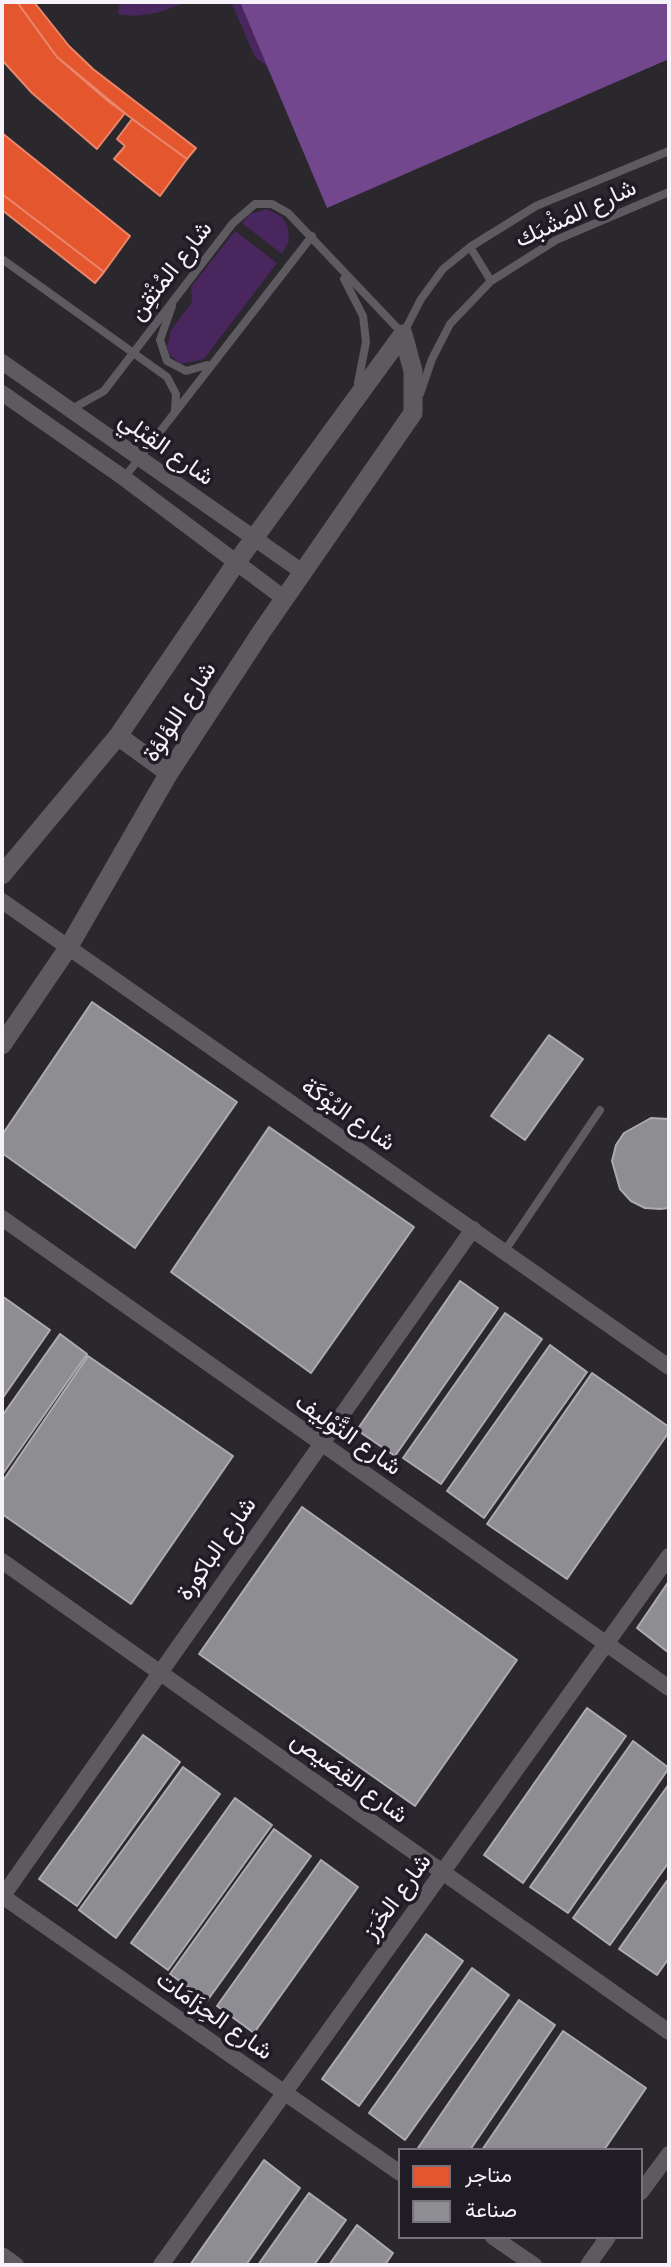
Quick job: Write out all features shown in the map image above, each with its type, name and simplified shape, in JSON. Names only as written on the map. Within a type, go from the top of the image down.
[{"type":"street","name":"شارع اللؤلؤة","points":[[2,875],[118,736],[236,564],[403,334]]},
{"type":"street","points":[[403,334],[413,371],[413,413]]},
{"type":"street","name":"شارع القِبْلي","points":[[2,362],[304,573]]},
{"type":"street","name":"شارع القِبْلي","points":[[2,393],[124,478],[285,599]]},
{"type":"street","name":"شارع اللؤلؤة","points":[[2,1045],[68,948],[169,774],[413,413]]},
{"type":"street","points":[[118,736],[169,774]]},
{"type":"street","name":"شارع البُوْكَة","points":[[2,901],[669,1367]]},
{"type":"street","name":"شارع التَّوْلِيف","points":[[2,1218],[669,1688]]},
{"type":"street","name":"شارع الباكورة","points":[[2,1896],[159,1669],[472,1229]]},
{"type":"street","name":"شارع الخَرَز","points":[[161,2265],[669,1556]]},
{"type":"street","name":"شارع القِصَيص","points":[[2,1561],[159,1669],[669,2032]]},
{"type":"street","name":"شارع الحِزَامَات","points":[[2,1896],[398,2172]]},
{"type":"street","points":[[643,2189],[669,2154]]},
{"type":"street","points":[[497,2239],[534,2265]]},
{"type":"street","points":[[588,2265],[607,2239]]},
{"type":"street","points":[[2,2255],[16,2265]]},
{"type":"lane","name":"شارع المَشْبَك","points":[[403,334],[421,299],[443,269],[470,247],[536,206],[669,151]]},
{"type":"lane","name":"شارع المَشْبَك","points":[[413,413],[432,359],[450,324],[491,281],[556,240],[669,192]]},
{"type":"lane","name":"شارع المُتْقِن","points":[[70,410],[104,391],[233,223],[255,204],[263,203],[280,208],[312,236],[403,334]]},
{"type":"lane","points":[[124,478],[209,364],[312,236]]},
{"type":"lane","points":[[470,247],[491,281]]},
{"type":"lane","points":[[2,259],[167,377],[176,394],[174,413]]},
{"type":"lane","points":[[336,264],[363,316],[366,342],[363,369],[351,403]]},
{"type":"lane","points":[[177,294],[161,331],[163,355],[172,366],[186,371],[209,364]]},
{"type":"lane","points":[[504,1252],[600,1110]]},
{"type":"shaded area","points":[[120,2],[187,2],[157,13],[134,16],[118,14]]},
{"type":"shaded area","points":[[231,2],[240,2],[268,67],[255,57]]},
{"type":"shaded area","points":[[240,2],[669,2],[669,59],[327,208]]},
{"type":"shaded area","points":[[267,209],[282,217],[288,228],[289,241],[282,254],[242,223],[250,214]]},
{"type":"shaded area","points":[[235,231],[277,263],[204,359],[180,364],[170,355],[167,347],[171,330],[192,302],[191,287]]},
{"type":"building: متاجر","points":[[2,2],[17,2],[57,57],[125,113],[97,149],[32,93],[2,60]]},
{"type":"building: متاجر","points":[[17,2],[34,2],[69,46],[93,69],[196,148],[187,159],[108,101],[57,57]]},
{"type":"building: متاجر","points":[[132,119],[187,159],[160,196],[114,159],[125,146],[117,139]]},
{"type":"building: متاجر","points":[[2,133],[130,236],[104,272],[2,194]]},
{"type":"building: متاجر","points":[[2,194],[104,272],[95,283],[2,210]]},
{"type":"building: صناعة","points":[[92,1002],[237,1102],[135,1248],[2,1153],[2,1135]]},
{"type":"building: صناعة","points":[[549,1035],[583,1059],[525,1140],[491,1116]]},
{"type":"building: صناعة","points":[[651,1118],[669,1119],[669,1208],[645,1208],[631,1201],[620,1189],[612,1161],[616,1145],[624,1133]]},
{"type":"building: صناعة","points":[[269,1127],[414,1227],[311,1373],[171,1272]]},
{"type":"building: صناعة","points":[[460,1281],[498,1308],[395,1456],[357,1430]]},
{"type":"building: صناعة","points":[[2,1296],[50,1330],[2,1399]]},
{"type":"building: صناعة","points":[[505,1313],[542,1339],[441,1484],[403,1458]]},
{"type":"building: صناعة","points":[[60,1334],[87,1354],[2,1475],[2,1416]]},
{"type":"building: صناعة","points":[[550,1345],[587,1372],[484,1518],[447,1491]]},
{"type":"building: صناعة","points":[[88,1356],[233,1456],[131,1604],[2,1514],[2,1482]]},
{"type":"building: صناعة","points":[[592,1373],[669,1427],[669,1432],[567,1579],[487,1524]]},
{"type":"building: صناعة","points":[[302,1507],[517,1660],[415,1806],[199,1654]]},
{"type":"building: صناعة","points":[[669,1581],[669,1653],[637,1628]]},
{"type":"building: صناعة","points":[[587,1708],[626,1736],[523,1883],[484,1855]]},
{"type":"building: صناعة","points":[[143,1735],[180,1762],[77,1906],[39,1879]]},
{"type":"building: صناعة","points":[[633,1741],[669,1768],[568,1913],[530,1887]]},
{"type":"building: صناعة","points":[[183,1767],[220,1794],[116,1938],[79,1910]]},
{"type":"building: صناعة","points":[[669,1784],[669,1862],[610,1945],[573,1918]]},
{"type":"building: صناعة","points":[[235,1798],[272,1825],[168,1970],[131,1943]]},
{"type":"building: صناعة","points":[[274,1829],[311,1856],[207,2001],[170,1974]]},
{"type":"building: صناعة","points":[[321,1860],[358,1887],[254,2033],[217,2006]]},
{"type":"building: صناعة","points":[[669,1878],[669,1958],[657,1975],[619,1949]]},
{"type":"building: صناعة","points":[[426,1934],[463,1961],[359,2106],[322,2079]]},
{"type":"building: صناعة","points":[[472,1968],[509,1995],[405,2140],[369,2113]]},
{"type":"building: صناعة","points":[[519,2000],[555,2025],[471,2148],[418,2148]]},
{"type":"building: صناعة","points":[[563,2031],[646,2088],[605,2148],[483,2148]]},
{"type":"building: صناعة","points":[[264,2160],[300,2188],[246,2265],[190,2265]]},
{"type":"building: صناعة","points":[[309,2193],[346,2220],[314,2265],[258,2265]]},
{"type":"building: صناعة","points":[[357,2225],[393,2253],[385,2265],[329,2265]]}]
